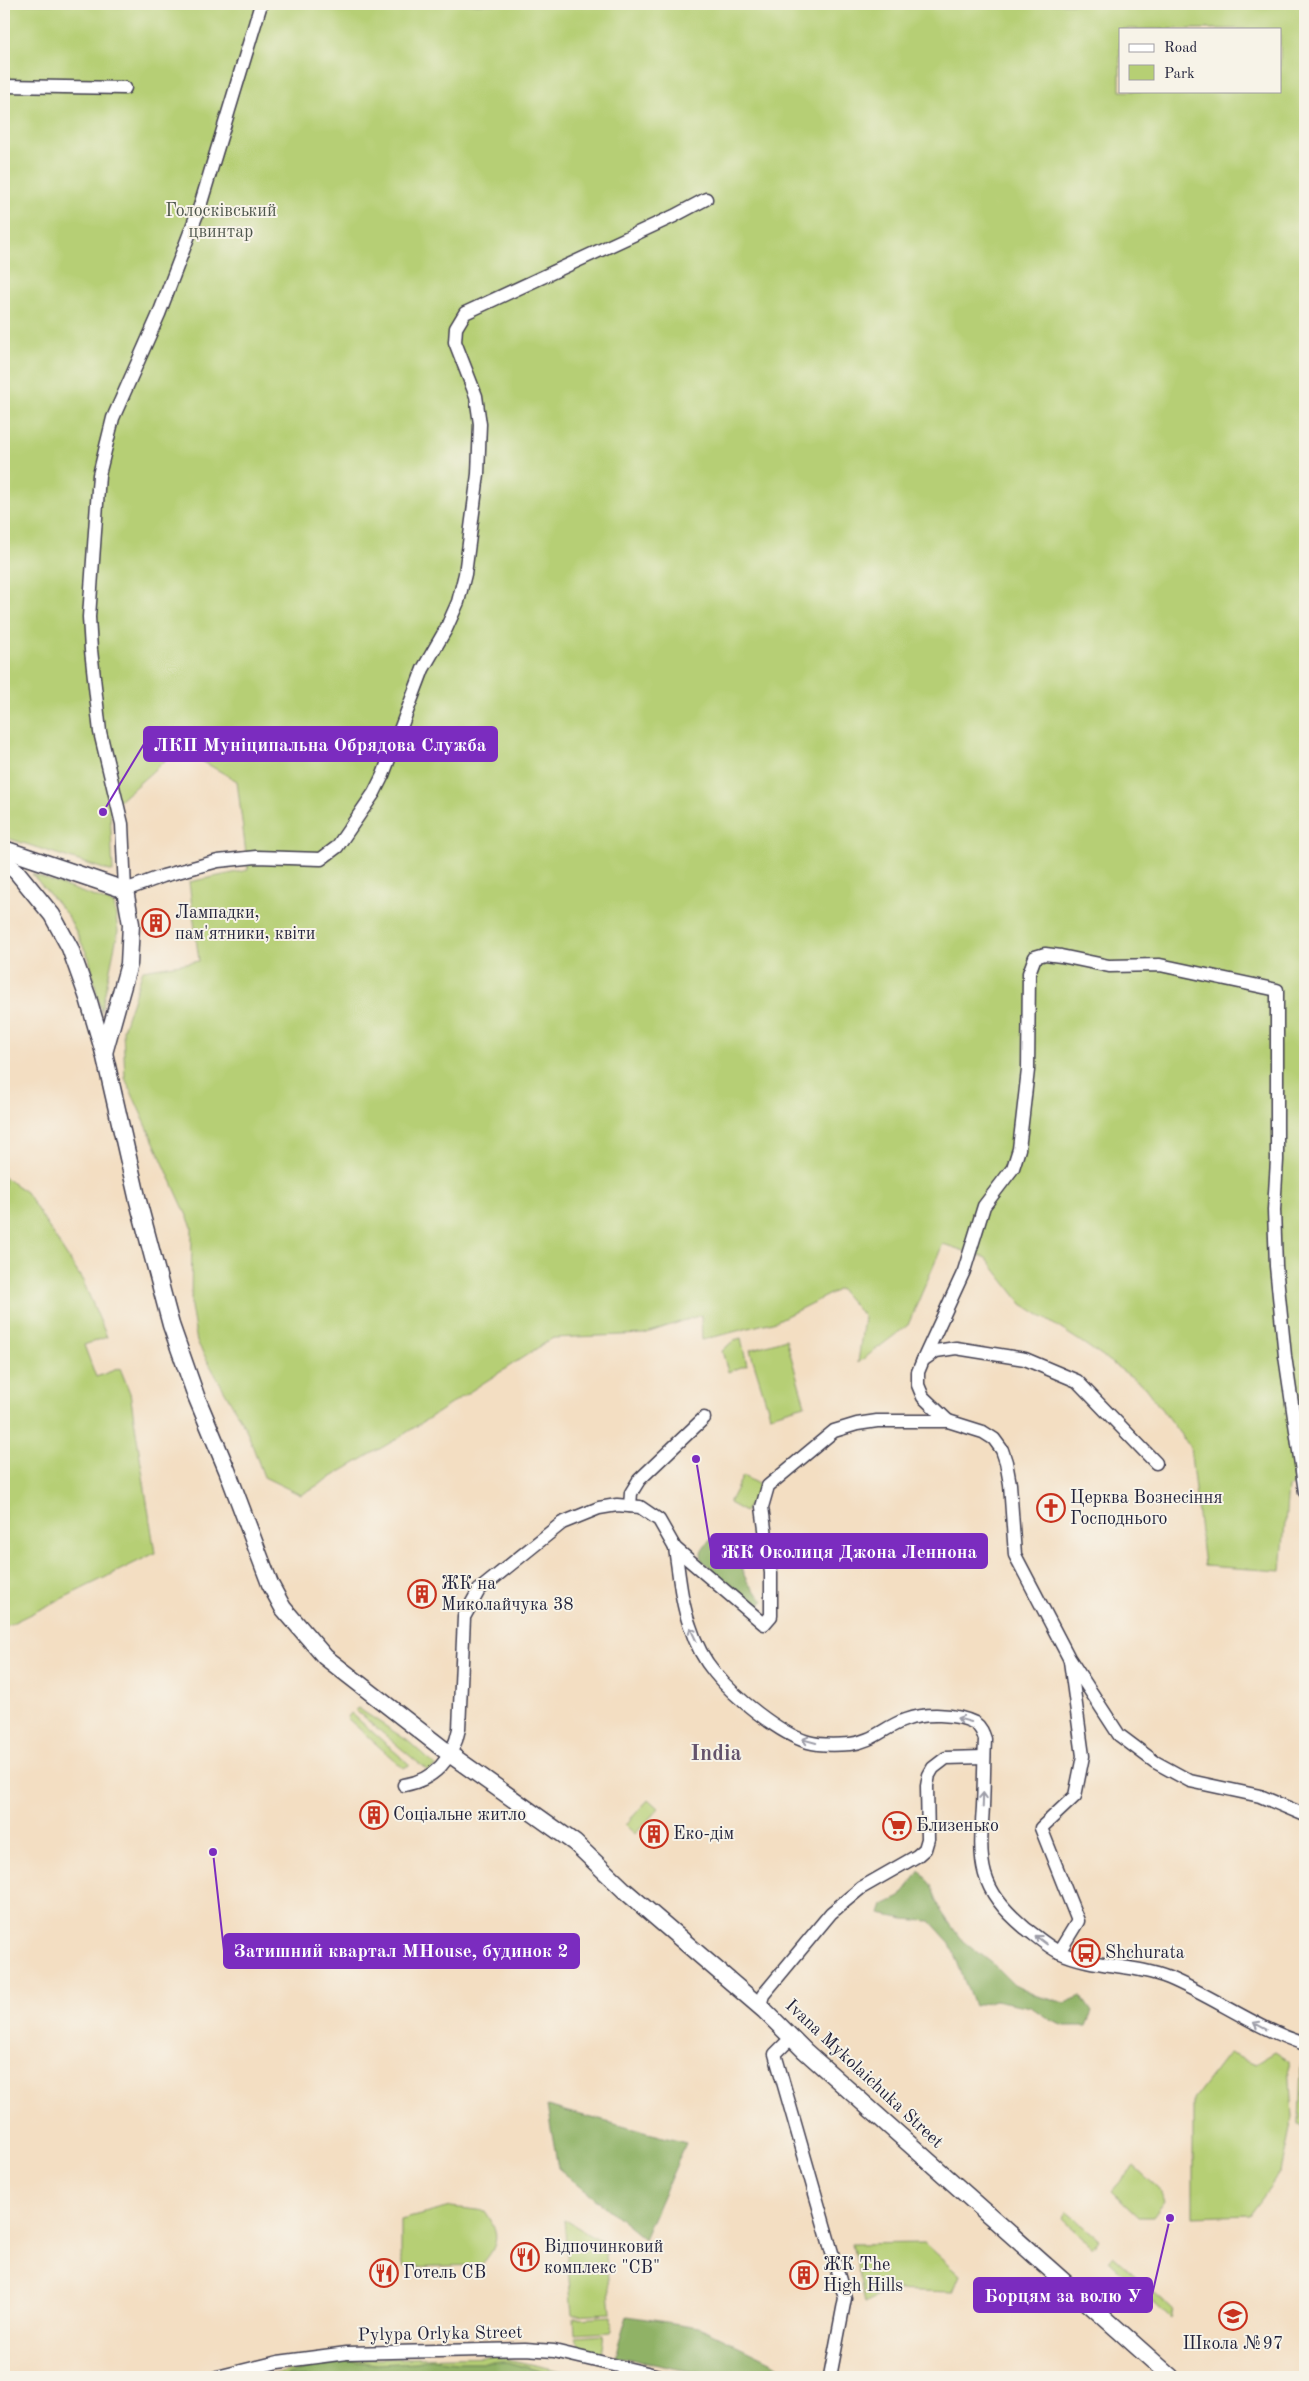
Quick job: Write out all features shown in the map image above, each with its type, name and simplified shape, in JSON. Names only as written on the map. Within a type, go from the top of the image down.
[{"type":"street","points":[[104,1053],[129,964],[131,924],[125,890],[122,824],[100,732],[91,650],[89,617],[99,475],[113,418],[160,314],[195,222],[262,4]]},
{"type":"street","points":[[4,86],[124,88]]},
{"type":"street","points":[[4,849],[125,890],[162,876],[218,861],[256,857],[321,859],[337,847],[352,827],[383,776],[423,668],[446,629],[458,602],[463,584],[478,474],[480,424],[476,396],[455,342],[456,328],[465,313],[674,216],[706,199]]},
{"type":"street","points":[[4,862],[16,871],[52,915],[70,948],[88,998],[104,1053],[138,1201],[171,1325],[196,1396],[227,1470],[270,1584],[283,1608],[325,1657],[450,1755],[575,1843],[624,1890],[765,2011]]},
{"type":"street","points":[[948,1422],[923,1397],[918,1385],[918,1372],[964,1271],[984,1206],[1013,1168],[1019,1149],[1028,1070],[1029,973],[1035,957],[1045,954],[1109,966],[1160,965],[1277,990],[1277,1160],[1274,1210],[1276,1266],[1285,1356],[1305,1492]]},
{"type":"street","points":[[923,1360],[936,1351],[956,1348],[1025,1358],[1077,1381],[1156,1464]]},
{"type":"street","points":[[630,1506],[631,1492],[639,1480],[704,1418]]},
{"type":"street","points":[[404,1785],[416,1784],[430,1776],[456,1747],[459,1729],[464,1617],[479,1590],[562,1523],[598,1508],[617,1505],[640,1508],[659,1520],[675,1548],[764,1624],[771,1616],[771,1573],[762,1507],[768,1486],[834,1431],[857,1424],[877,1421],[948,1422],[983,1432],[994,1439],[1002,1450],[1010,1484],[1015,1555],[1069,1658],[1119,1735],[1155,1762],[1190,1781],[1260,1796],[1305,1815]]},
{"type":"street","points":[[675,1548],[683,1604],[690,1627],[701,1651],[715,1674],[746,1703],[777,1727],[810,1742],[850,1744],[864,1742],[910,1718],[945,1716],[976,1724],[982,1729],[984,1757],[980,1847],[985,1877],[999,1901],[1014,1919],[1059,1952],[1169,1978],[1279,2036],[1305,2044]]},
{"type":"street","points":[[1059,1952],[1078,1921],[1040,1828],[1075,1796],[1083,1756],[1069,1658]]},
{"type":"street","name":"Ivana Mykolaichuka Street","points":[[984,1757],[946,1758],[933,1768],[929,1775],[927,1786],[928,1839],[925,1848],[917,1856],[861,1888],[831,1913],[763,1995],[761,2002],[765,2011],[791,2038],[1171,2377]]},
{"type":"street","points":[[791,2038],[775,2054],[845,2298],[830,2377]]},
{"type":"street","name":"Pylypa Orlyka Street","points":[[216,2377],[278,2362],[347,2353],[525,2349],[554,2352],[664,2377]]},
{"type":"green space","name":"Голосківський цвинтар","points":[[4,4],[1305,4],[1305,1483],[1288,1487],[1281,1571],[1204,1566],[1190,1447],[1143,1385],[1080,1341],[1022,1304],[986,1258],[943,1244],[908,1325],[858,1363],[864,1317],[840,1289],[776,1321],[702,1340],[701,1315],[644,1334],[553,1338],[395,1440],[301,1495],[264,1477],[247,1431],[197,1342],[191,1307],[192,1227],[125,1078],[123,1030],[143,970],[199,961],[189,882],[248,870],[237,781],[179,748],[110,809],[113,872],[4,837]]},
{"type":"green space","points":[[32,874],[114,904],[118,931],[101,1012],[89,958],[68,916]]},
{"type":"green space","points":[[4,1177],[26,1192],[83,1281],[107,1337],[84,1345],[96,1377],[120,1368],[130,1393],[155,1553],[4,1627]]},
{"type":"green space","points":[[741,1338],[747,1365],[728,1372],[722,1351],[734,1340]]},
{"type":"green space","points":[[786,1339],[805,1405],[770,1415],[750,1350]]},
{"type":"green space","points":[[743,1476],[760,1485],[745,1512],[729,1503]]},
{"type":"green space","points":[[710,1539],[726,1543],[735,1552],[748,1582],[764,1600],[756,1611],[728,1582],[702,1561],[701,1552]]},
{"type":"green space","points":[[358,1708],[408,1741],[436,1766],[428,1771],[355,1710]]},
{"type":"green space","points":[[351,1713],[410,1765],[403,1768],[347,1718]]},
{"type":"green space","points":[[649,1799],[659,1808],[635,1834],[625,1825]]},
{"type":"green space","points":[[920,1871],[931,1885],[941,1911],[960,1938],[992,1963],[1014,1985],[1037,1996],[1065,2003],[1081,1996],[1092,2012],[1086,2026],[1065,2026],[1050,2020],[1031,2007],[995,2000],[974,2006],[950,1943],[930,1921],[904,1919],[880,1914],[883,1905],[900,1897]]},
{"type":"green space","points":[[1275,2052],[1289,2061],[1292,2118],[1281,2172],[1249,2215],[1193,2217],[1193,2100],[1229,2053],[1255,2064]]},
{"type":"green space","points":[[1301,2064],[1305,2065],[1305,2126],[1299,2124]]},
{"type":"green space","points":[[547,2106],[686,2143],[644,2239],[558,2168]]},
{"type":"green space","points":[[1134,2166],[1160,2190],[1165,2201],[1153,2217],[1139,2217],[1112,2191]]},
{"type":"green space","points":[[451,2207],[485,2211],[493,2225],[496,2238],[495,2245],[487,2258],[481,2265],[404,2267],[401,2255],[401,2220]]},
{"type":"green space","points":[[1067,2212],[1099,2239],[1092,2247],[1062,2219]]},
{"type":"green space","points":[[564,2219],[605,2244],[611,2313],[572,2315]]},
{"type":"green space","points":[[925,2243],[960,2275],[953,2292],[888,2290],[865,2303],[852,2244]]},
{"type":"green space","points":[[1113,2256],[1173,2309],[1171,2319],[1109,2261]]},
{"type":"green space","points":[[611,2316],[612,2332],[575,2334],[574,2318]]},
{"type":"green space","points":[[627,2316],[699,2327],[778,2365],[775,2377],[717,2377],[615,2356]]},
{"type":"green space","points":[[604,2335],[601,2353],[582,2348],[575,2337]]},
{"type":"green space","points":[[493,2356],[589,2377],[264,2377],[335,2360]]},
{"type":"green space","points":[[430,2359],[456,2362],[508,2362],[551,2374],[566,2372],[578,2377],[281,2377],[320,2365],[351,2361],[376,2364],[417,2362]]},
{"type":"place","name":"ЛКП Муніципальна Обрядова Служба","points":[[103,812]]},
{"type":"place","name":"Лампадки, пам'ятники, квіти","points":[[156,923]]},
{"type":"place","name":"ЖК Околиця Джона Леннона","points":[[696,1459]]},
{"type":"place","name":"Церква Вознесіння Господнього","points":[[1051,1508]]},
{"type":"place","name":"ЖК на Миколайчука 38","points":[[422,1594]]},
{"type":"place","name":"Соціальне житло","points":[[374,1815]]},
{"type":"place","name":"Близенько","points":[[897,1826]]},
{"type":"place","name":"Еко-дім","points":[[654,1834]]},
{"type":"place","name":"Затишний квартал MHouse, будинок 2","points":[[213,1852]]},
{"type":"place","name":"Shchurata","points":[[1086,1953]]},
{"type":"place","name":"Борцям за волю У","points":[[1170,2218]]},
{"type":"place","name":"Відпочинковий комплекс \"СВ\"","points":[[525,2257]]},
{"type":"place","name":"Готель СВ","points":[[384,2273]]},
{"type":"place","name":"ЖК The High Hills","points":[[804,2275]]},
{"type":"place","name":"Школа №97","points":[[1233,2316]]},
{"type":"district","name":"India","points":[[716,1754]]}]
